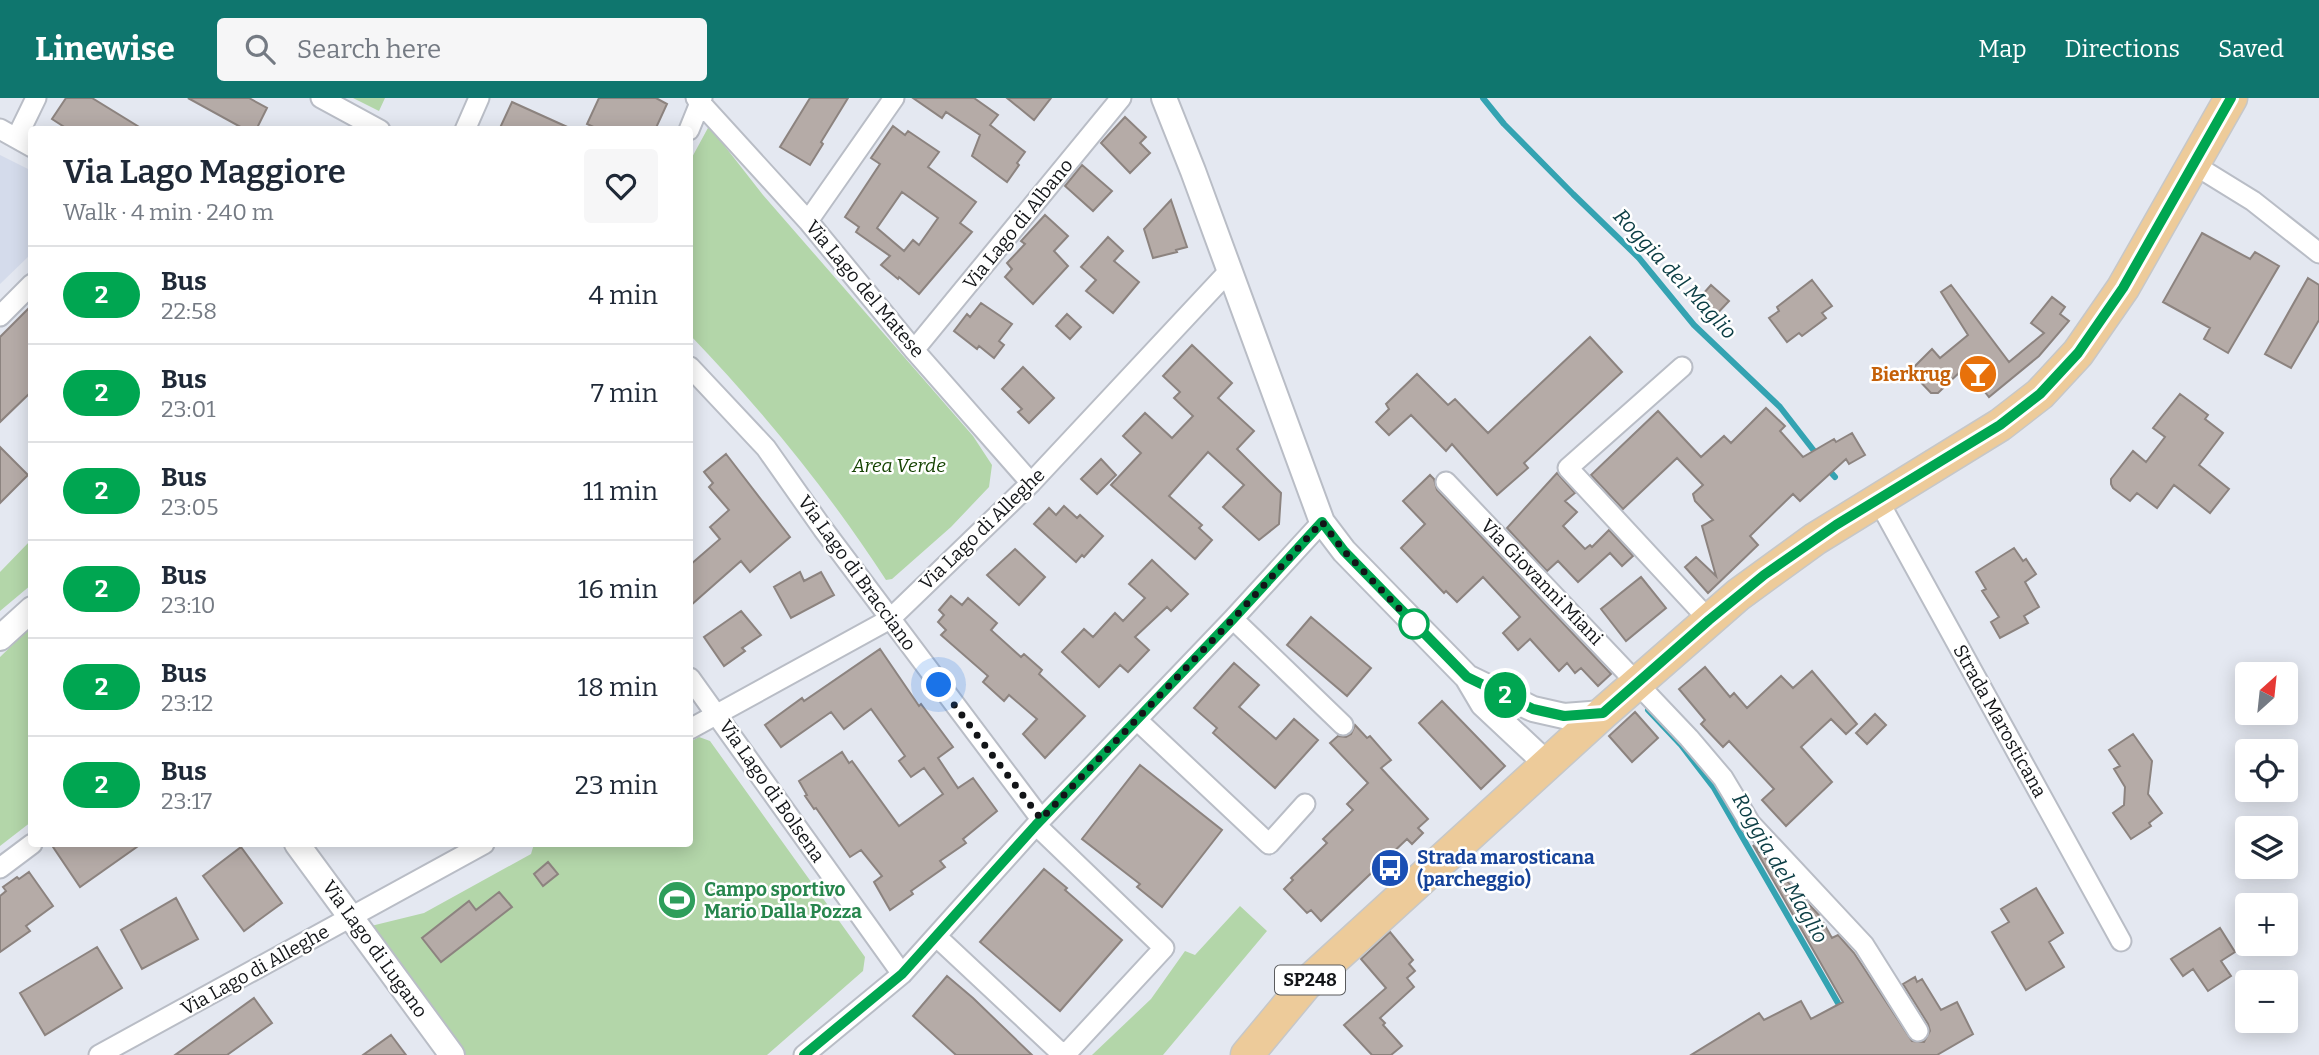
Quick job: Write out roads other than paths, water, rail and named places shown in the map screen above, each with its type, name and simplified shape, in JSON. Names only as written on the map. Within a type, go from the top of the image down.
[{"type":"main road","name":"SP248","points":[[1247,1055],[1305,985],[1709,620],[1815,539],[2000,425],[2024,408],[2056,378],[2078,353],[2123,288],[2231,98]]},
{"type":"street","points":[[16,138],[36,98]]},
{"type":"street","points":[[321,98],[373,126]]},
{"type":"street","points":[[467,126],[478,98]]},
{"type":"street","points":[[808,220],[894,98]]},
{"type":"street","name":"Via Lago di Albano","points":[[914,350],[1121,98]]},
{"type":"street","points":[[1164,98],[1322,522],[1344,551],[1467,677],[1483,704],[1548,765]]},
{"type":"street","points":[[690,126],[700,99]]},
{"type":"street","name":"Via Lago del Matese","points":[[700,99],[808,220],[914,350],[1031,483]]},
{"type":"street","points":[[2193,164],[2253,201],[2319,253]]},
{"type":"street","name":"Via Lago di Alleghe","points":[[693,727],[890,619],[1031,483],[1230,270]]},
{"type":"street","points":[[0,316],[28,288]]},
{"type":"street","points":[[1682,367],[1568,468],[1709,620]]},
{"type":"street","name":"Via Lago di Bracciano","points":[[693,370],[766,448],[1039,822],[1164,948],[1064,1055]]},
{"type":"street","name":"Via Giovanni Miani","points":[[1446,482],[1638,683],[1723,778],[1750,823],[1864,945],[1918,1031]]},
{"type":"street","name":"Strada Marosticana","points":[[1878,500],[2121,941]]},
{"type":"street","points":[[804,1055],[902,974],[1039,822],[1322,522]]},
{"type":"street","points":[[0,637],[28,612]]},
{"type":"street","points":[[1233,619],[1343,725]]},
{"type":"street","points":[[1467,677],[1533,709],[1564,716],[1603,713]]},
{"type":"street","name":"Via Lago di Bolsena","points":[[693,682],[902,974]]},
{"type":"street","points":[[1137,720],[1269,844],[1305,804]]},
{"type":"street","points":[[0,867],[28,847]]},
{"type":"street","name":"Via Lago di Lugano","points":[[300,847],[452,1055]]},
{"type":"street","name":"Via Lago di Alleghe","points":[[99,1055],[479,847]]},
{"type":"street","points":[[937,937],[1064,1055]]},
{"type":"waterway","name":"Roggia del Maglio","points":[[1483,98],[1504,124],[1639,258],[1694,325],[1780,407],[1818,456]]},
{"type":"waterway","name":"Roggia del Maglio","points":[[1827,468],[1835,477]]},
{"type":"waterway","name":"Roggia del Maglio","points":[[1648,710],[1681,745],[1714,788],[1842,1010]]},
{"type":"place","name":"Bierkrug","points":[[1978,374]]},
{"type":"place","name":"Strada marosticana (parcheggio)","points":[[1390,868]]},
{"type":"place","name":"Campo sportivo Mario Dalla Pozza","points":[[677,900]]},
{"type":"park label","name":"Area Verde","points":[[899,465]]}]
